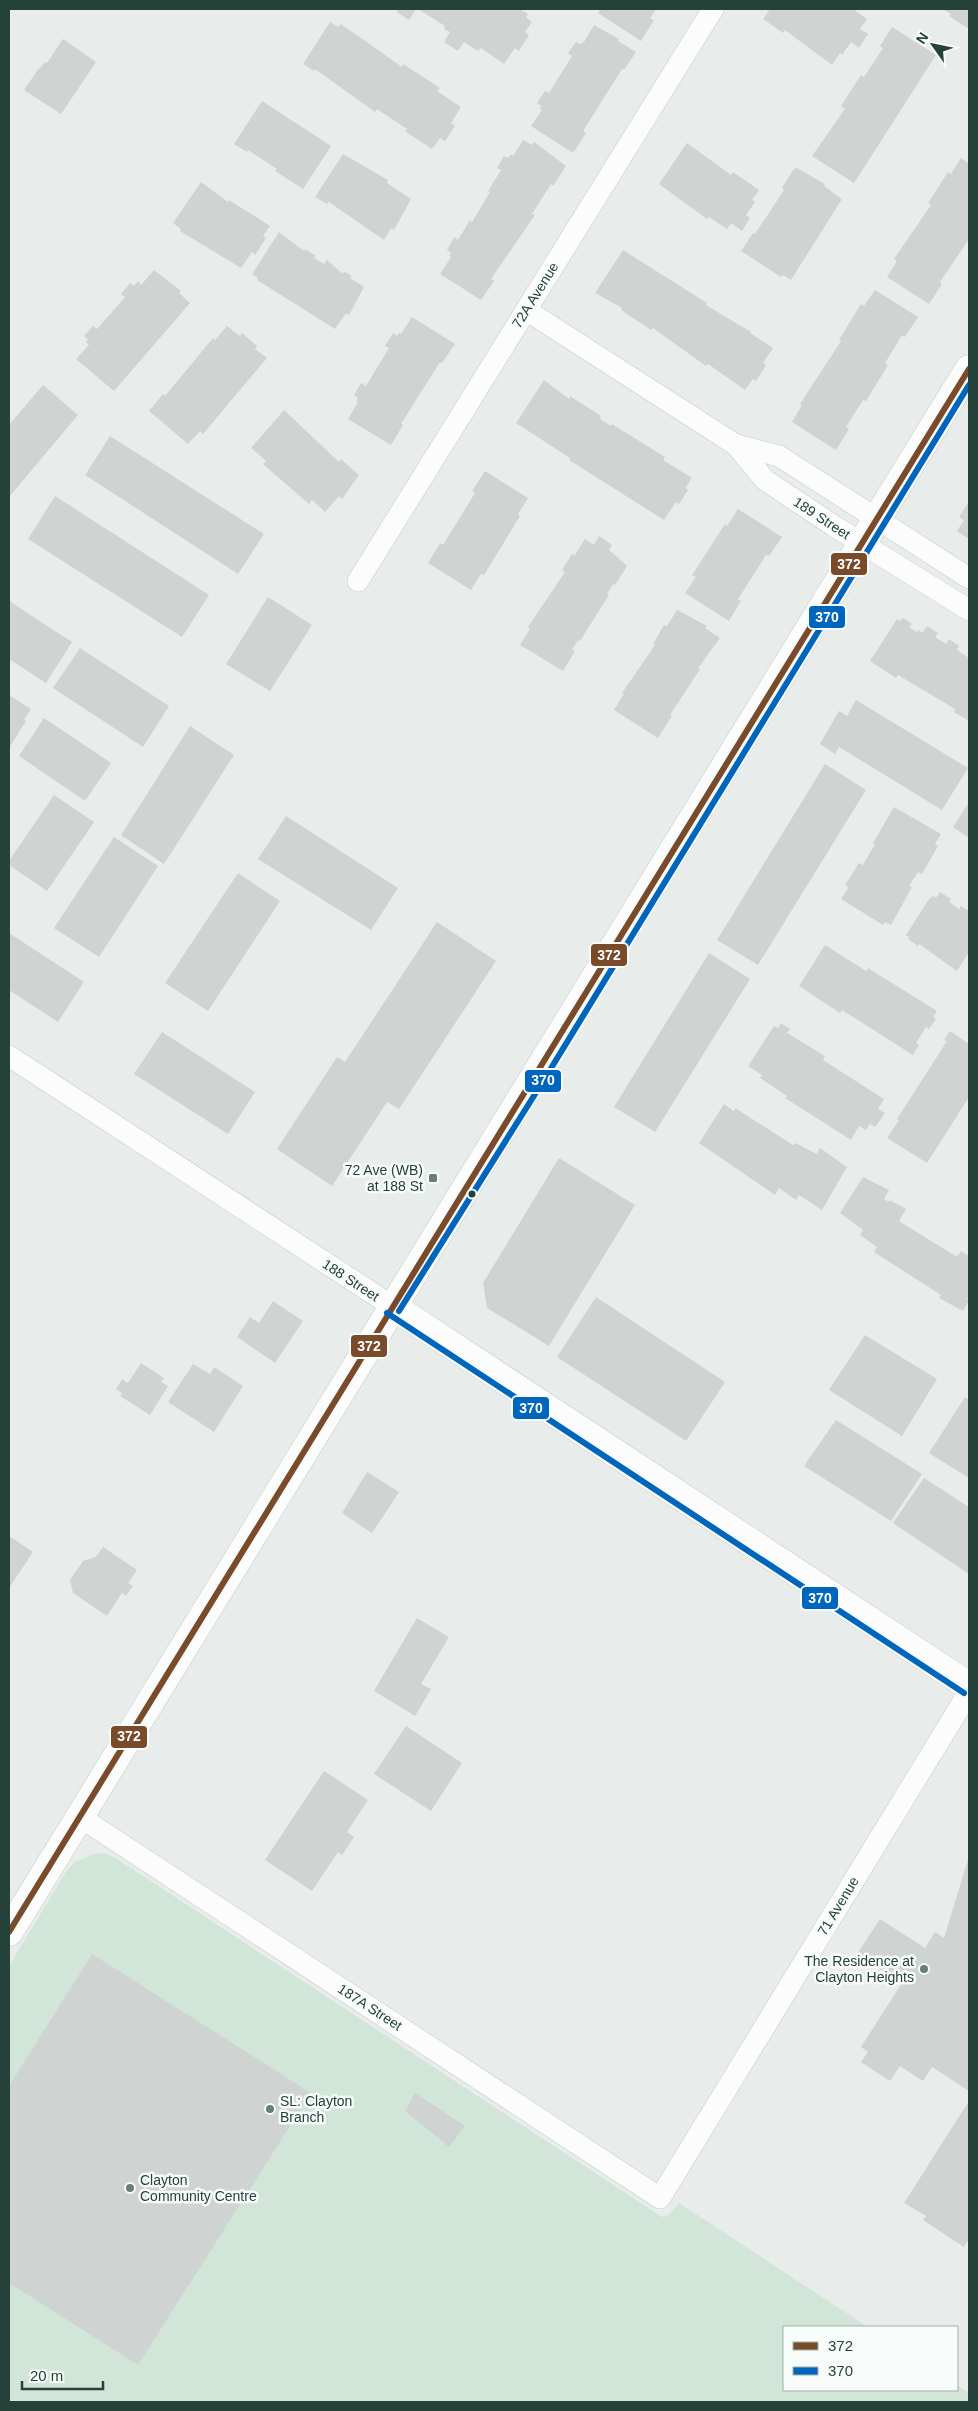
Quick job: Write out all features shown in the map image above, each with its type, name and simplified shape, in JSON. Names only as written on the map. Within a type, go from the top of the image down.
[{"type":"main road","points":[[9,1932],[392,1306],[536,1078],[969,369]]},
{"type":"main road","name":"188 Street","points":[[392,1306],[969,1686]]},
{"type":"street","name":"72A Avenue","points":[[358,581],[713,9]]},
{"type":"street","name":"189 Street","points":[[526,310],[736,445],[765,480],[862,544],[969,610]]},
{"type":"street","name":"189 Street","points":[[736,445],[779,456],[969,578]]},
{"type":"street","name":"188 Street","points":[[9,1056],[392,1306]]},
{"type":"street","name":"71 Avenue","points":[[660,2198],[969,1692]]},
{"type":"street","name":"187A Street","points":[[80,1817],[660,2198]]},
{"type":"green space","points":[[96,1853],[106,1854],[117,1859],[662,2217],[669,2215],[679,2203],[866,2326],[783,2326],[783,2391],[958,2391],[958,2386],[969,2393],[969,2402],[9,2402],[9,1966],[67,1870],[75,1862]]},
{"type":"building","points":[[398,9],[416,9],[409,20],[397,12]]},
{"type":"building","points":[[418,9],[519,9],[528,14],[526,17],[532,22],[525,32],[529,35],[519,51],[515,48],[504,64],[481,48],[478,51],[464,42],[458,51],[444,42],[450,32],[444,29],[445,26]]},
{"type":"building","points":[[601,9],[656,9],[650,18],[654,20],[641,41],[598,13]]},
{"type":"building","points":[[770,9],[853,9],[867,19],[860,29],[868,34],[859,48],[851,42],[832,65],[785,30],[783,33],[763,19]]},
{"type":"building","points":[[942,9],[969,9],[969,29],[949,16],[951,14]]},
{"type":"building","points":[[330,22],[338,27],[341,24],[402,67],[403,64],[440,88],[437,91],[461,107],[451,123],[455,126],[445,141],[440,138],[432,149],[377,109],[375,112],[315,69],[314,71],[303,64]]},
{"type":"building","points":[[594,25],[619,39],[618,41],[636,52],[624,70],[622,69],[583,131],[586,133],[573,153],[531,126],[542,110],[540,109],[541,106],[537,103],[545,91],[549,93],[572,56],[568,53],[576,42],[580,44],[584,42]]},
{"type":"building","points":[[892,27],[936,55],[854,183],[812,156],[845,109],[841,106],[861,75],[864,77],[883,48],[880,46]]},
{"type":"building","points":[[63,39],[96,62],[61,114],[24,90],[39,68],[45,62],[47,63]]},
{"type":"building","points":[[262,101],[331,146],[303,189],[275,171],[277,169],[248,150],[247,152],[234,144]]},
{"type":"building","points":[[523,140],[532,145],[534,142],[566,166],[553,186],[551,184],[532,214],[535,215],[491,279],[494,281],[481,300],[440,274],[451,257],[449,256],[451,253],[447,250],[454,237],[458,240],[470,220],[472,222],[501,170],[497,168],[504,156],[508,158],[511,154],[513,156]]},
{"type":"building","points":[[687,143],[731,175],[733,172],[759,190],[752,200],[755,202],[746,215],[750,218],[742,231],[731,223],[727,229],[709,217],[707,219],[659,184]]},
{"type":"building","points":[[343,154],[388,180],[387,183],[411,199],[394,230],[391,228],[384,240],[329,202],[327,204],[315,197]]},
{"type":"building","points":[[961,158],[969,164],[969,239],[940,282],[942,284],[929,304],[887,277],[897,261],[894,259],[931,205],[928,203],[948,172],[951,174]]},
{"type":"building","points":[[795,167],[825,184],[824,186],[842,199],[791,280],[783,275],[781,277],[741,251],[753,233],[755,234],[784,190],[782,188]]},
{"type":"building","points":[[201,182],[228,202],[229,200],[270,226],[263,236],[266,238],[255,255],[252,252],[241,268],[180,231],[181,229],[173,223]]},
{"type":"building","points":[[279,232],[304,251],[305,249],[316,256],[314,258],[324,264],[327,260],[343,274],[344,271],[352,276],[350,278],[364,287],[349,315],[346,313],[335,329],[257,280],[258,278],[252,274]]},
{"type":"building","points":[[623,250],[707,303],[706,305],[751,332],[773,348],[763,363],[766,365],[756,381],[753,379],[745,390],[708,364],[706,366],[653,328],[651,330],[621,310],[622,308],[595,293]]},
{"type":"building","points":[[154,270],[181,291],[179,293],[190,303],[114,391],[76,359],[89,345],[86,342],[88,340],[84,336],[93,326],[97,329],[125,297],[121,294],[130,283],[134,286],[138,281],[141,285]]},
{"type":"building","points":[[875,290],[918,317],[905,337],[902,335],[885,363],[888,365],[866,401],[863,400],[846,427],[849,429],[836,450],[792,422],[802,405],[800,404],[841,341],[839,340],[861,304],[864,306]]},
{"type":"building","points":[[412,317],[455,344],[442,363],[440,362],[401,424],[403,425],[391,445],[348,419],[358,402],[356,401],[358,398],[354,395],[361,383],[366,386],[389,348],[385,346],[393,333],[397,336],[399,333],[401,334]]},
{"type":"building","points":[[227,326],[240,336],[242,333],[257,346],[255,349],[267,358],[203,434],[200,431],[188,444],[149,411],[163,394],[165,396],[213,338],[215,340]]},
{"type":"building","points":[[544,380],[569,399],[570,396],[601,416],[600,419],[611,426],[612,424],[665,457],[663,460],[692,478],[685,488],[688,490],[679,504],[676,502],[664,520],[569,460],[570,458],[516,423]]},
{"type":"building","points":[[43,385],[78,415],[9,497],[9,425]]},
{"type":"building","points":[[284,410],[339,462],[341,459],[359,475],[342,499],[339,496],[325,512],[312,500],[309,504],[263,464],[266,461],[251,448]]},
{"type":"building","points":[[110,436],[264,534],[238,574],[85,475]]},
{"type":"building","points":[[485,471],[528,498],[518,514],[520,516],[484,575],[481,574],[471,590],[428,563],[440,543],[443,545],[475,493],[472,491]]},
{"type":"building","points":[[55,496],[209,595],[182,637],[28,539]]},
{"type":"building","points":[[968,503],[969,539],[957,531],[964,520],[959,517]]},
{"type":"building","points":[[738,509],[782,537],[769,556],[766,555],[738,599],[741,601],[729,621],[685,593],[696,577],[692,575],[725,524],[727,526]]},
{"type":"building","points":[[599,536],[612,545],[609,550],[627,566],[615,585],[613,584],[607,594],[609,595],[580,641],[578,640],[572,650],[575,651],[563,671],[520,645],[530,629],[528,627],[565,572],[562,570],[572,554],[575,555],[585,539],[594,545]]},
{"type":"building","points":[[268,597],[312,625],[270,691],[226,664]]},
{"type":"building","points":[[9,601],[72,642],[46,683],[9,659]]},
{"type":"building","points":[[677,610],[707,626],[705,628],[720,638],[698,668],[700,669],[670,715],[672,716],[658,738],[614,710],[624,694],[622,693],[655,645],[653,644],[664,625],[667,626]]},
{"type":"building","points":[[903,618],[912,624],[909,627],[917,632],[919,630],[922,633],[927,626],[938,633],[935,637],[946,644],[949,639],[959,646],[957,650],[969,658],[969,721],[954,712],[955,709],[898,675],[896,678],[870,661],[897,619],[900,621]]},
{"type":"building","points":[[80,648],[169,706],[143,747],[53,688]]},
{"type":"building","points":[[9,695],[31,709],[24,720],[26,721],[9,748]]},
{"type":"building","points":[[856,700],[968,768],[942,810],[839,747],[835,754],[820,744],[839,711],[847,716]]},
{"type":"building","points":[[44,718],[111,763],[85,801],[19,756]]},
{"type":"building","points":[[190,726],[234,755],[164,864],[121,835]]},
{"type":"building","points":[[825,764],[866,790],[758,965],[717,940]]},
{"type":"building","points":[[54,795],[94,822],[47,891],[9,865],[9,861]]},
{"type":"building","points":[[969,802],[969,838],[953,827]]},
{"type":"building","points":[[894,807],[941,834],[935,844],[938,846],[922,874],[918,872],[909,886],[912,887],[891,925],[885,922],[883,925],[841,899],[849,887],[845,885],[859,863],[863,865],[875,844],[873,843]]},
{"type":"building","points":[[286,816],[398,888],[371,930],[258,859]]},
{"type":"building","points":[[114,837],[158,866],[99,957],[54,928]]},
{"type":"building","points":[[238,873],[280,901],[208,1011],[165,983]]},
{"type":"building","points":[[940,892],[951,899],[949,902],[959,909],[961,906],[969,911],[969,952],[957,971],[919,944],[918,946],[908,939],[909,937],[906,935],[929,899],[933,896],[936,898]]},
{"type":"building","points":[[437,922],[496,961],[399,1109],[387,1102],[332,1186],[277,1149],[337,1057],[345,1062]]},
{"type":"building","points":[[9,933],[84,982],[58,1022],[9,990]]},
{"type":"building","points":[[825,945],[866,971],[868,968],[937,1011],[933,1017],[936,1019],[929,1029],[926,1027],[916,1043],[919,1045],[913,1055],[842,1010],[840,1013],[799,986]]},
{"type":"building","points":[[709,953],[750,979],[655,1132],[614,1107]]},
{"type":"building","points":[[781,1023],[790,1029],[787,1033],[825,1056],[823,1060],[884,1099],[878,1109],[885,1113],[875,1127],[870,1124],[866,1130],[859,1126],[851,1140],[785,1098],[787,1096],[760,1078],[762,1075],[748,1066],[774,1026],[778,1028]]},
{"type":"building","points":[[950,1031],[969,1044],[969,1097],[927,1163],[887,1138],[947,1041],[944,1040]]},
{"type":"building","points":[[162,1032],[255,1092],[228,1134],[134,1074]]},
{"type":"building","points":[[724,1104],[734,1111],[735,1108],[793,1145],[795,1143],[817,1154],[820,1148],[847,1167],[822,1210],[799,1195],[796,1200],[779,1188],[775,1195],[699,1143]]},
{"type":"building","points":[[559,1158],[635,1205],[549,1346],[487,1308],[483,1283]]},
{"type":"building","points":[[863,1177],[889,1190],[884,1199],[889,1202],[890,1200],[906,1209],[899,1221],[957,1257],[961,1251],[969,1256],[969,1296],[967,1299],[969,1301],[963,1311],[939,1298],[941,1295],[874,1252],[877,1247],[860,1235],[863,1230],[840,1213]]},
{"type":"building","points":[[596,1297],[725,1382],[686,1441],[557,1357]]},
{"type":"building","points":[[273,1301],[303,1321],[275,1363],[237,1337],[250,1317],[259,1323]]},
{"type":"building","points":[[865,1335],[937,1379],[902,1436],[829,1390]]},
{"type":"building","points":[[141,1363],[164,1378],[161,1382],[168,1386],[150,1415],[120,1396],[122,1393],[116,1389],[122,1379],[128,1383]]},
{"type":"building","points":[[193,1364],[210,1374],[214,1367],[243,1386],[214,1432],[168,1402]]},
{"type":"building","points":[[965,1397],[969,1400],[969,1478],[929,1453]]},
{"type":"building","points":[[836,1420],[922,1474],[891,1521],[804,1466]]},
{"type":"building","points":[[367,1472],[399,1492],[372,1533],[342,1513]]},
{"type":"building","points":[[924,1478],[969,1507],[969,1574],[893,1523]]},
{"type":"building","points":[[9,1536],[33,1552],[9,1588]]},
{"type":"building","points":[[103,1547],[137,1570],[128,1583],[133,1586],[126,1596],[122,1593],[107,1616],[73,1593],[70,1580],[83,1561],[96,1557]]},
{"type":"building","points":[[417,1618],[449,1637],[421,1684],[431,1689],[415,1716],[374,1691]]},
{"type":"building","points":[[406,1726],[462,1763],[431,1811],[374,1774]]},
{"type":"building","points":[[324,1771],[368,1800],[347,1832],[354,1837],[342,1855],[338,1852],[312,1891],[265,1860]]},
{"type":"building","name":"The Residence at Clayton Heights","points":[[969,1856],[969,2091],[932,2067],[923,2081],[900,2066],[890,2081],[861,2062],[868,2052],[861,2047],[902,1983],[857,1954],[880,1919],[925,1948],[935,1932],[944,1938]]},
{"type":"building","name":"Clayton Community Centre","points":[[92,1954],[311,2093],[138,2365],[9,2283],[9,2086]]},
{"type":"building","points":[[415,2093],[465,2126],[449,2147],[405,2111]]},
{"type":"building","points":[[969,2101],[969,2239],[964,2247],[923,2220],[926,2216],[904,2203]]},
{"type":"transit line","name":"372","points":[[9,1932],[969,369]]},
{"type":"transit line","name":"370","points":[[399,1311],[542,1083],[969,385]]},
{"type":"transit line","name":"370","points":[[387,1313],[964,1693]]},
{"type":"place","name":"72 Ave (WB) at 188 St","points":[[433,1178]]},
{"type":"place","name":"The Residence at Clayton Heights","points":[[924,1969]]},
{"type":"place","name":"SL: Clayton Branch","points":[[270,2109]]},
{"type":"place","name":"Clayton Community Centre","points":[[130,2188]]}]
